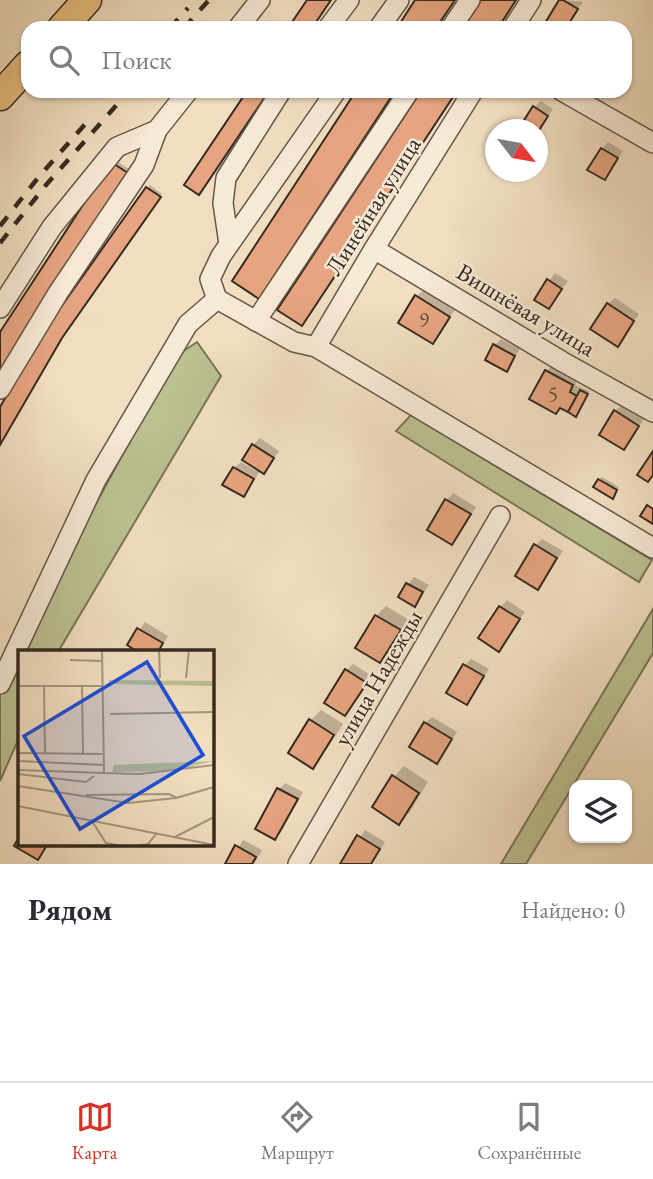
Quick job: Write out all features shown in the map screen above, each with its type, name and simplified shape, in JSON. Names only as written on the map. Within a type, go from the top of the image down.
[{"type":"highway","points":[[68,21],[87,0]]},
{"type":"highway","points":[[2,90],[21,72]]},
{"type":"street","points":[[244,21],[260,0]]},
{"type":"street","points":[[333,21],[349,0]]},
{"type":"street","points":[[384,21],[399,0]]},
{"type":"street","points":[[456,21],[470,0]]},
{"type":"street","points":[[518,21],[531,0]]},
{"type":"street","points":[[0,389],[58,293],[144,165],[157,130],[182,98]]},
{"type":"street","points":[[229,244],[223,203],[226,178],[277,98]]},
{"type":"street","points":[[330,98],[229,244],[210,279],[217,299],[294,342],[316,347],[653,548]]},
{"type":"street","points":[[256,321],[404,98]]},
{"type":"street","name":"Линейная улица","points":[[316,347],[374,248],[469,98]]},
{"type":"street","points":[[574,98],[653,143]]},
{"type":"street","points":[[0,308],[52,227],[117,147],[157,130]]},
{"type":"street","name":"Вишнёвая улица","points":[[374,248],[563,362],[653,412]]},
{"type":"street","points":[[0,684],[96,480],[188,324],[217,299]]},
{"type":"street","name":"улица Надежды","points":[[298,864],[500,516]]},
{"type":"green space","points":[[197,342],[221,376],[59,650],[18,650],[18,740],[0,781],[0,693],[14,655],[176,356]]},
{"type":"green space","points":[[411,415],[652,560],[639,582],[396,431]]},
{"type":"green space","points":[[653,609],[653,653],[577,780],[569,780],[569,793],[526,864],[501,864]]},
{"type":"building","points":[[307,0],[331,0],[317,21],[293,21]]},
{"type":"building","points":[[415,0],[455,0],[441,21],[402,21]]},
{"type":"building","points":[[481,0],[516,0],[502,21],[467,21]]},
{"type":"building","points":[[559,0],[578,9],[570,21],[546,21]]},
{"type":"building","points":[[242,98],[264,98],[199,195],[184,185]]},
{"type":"building","points":[[351,98],[390,98],[259,299],[232,281]]},
{"type":"building","points":[[416,98],[452,98],[302,326],[277,310]]},
{"type":"building","points":[[533,106],[548,116],[546,119],[525,119]]},
{"type":"building","points":[[601,148],[618,158],[605,180],[587,170]]},
{"type":"building","points":[[111,162],[131,175],[0,379],[0,332]]},
{"type":"building","points":[[146,187],[161,197],[62,338],[0,445],[0,407],[46,328]]},
{"type":"building","points":[[547,279],[562,289],[549,309],[534,300]]},
{"type":"building","points":[[415,295],[450,317],[433,344],[398,323]]},
{"type":"building","points":[[607,303],[634,321],[618,347],[590,329]]},
{"type":"building","points":[[493,344],[515,356],[507,372],[485,360]]},
{"type":"building","points":[[545,370],[573,385],[570,392],[577,396],[568,412],[560,408],[556,414],[529,399]]},
{"type":"building","points":[[580,390],[588,394],[576,417],[568,412]]},
{"type":"building","points":[[614,410],[639,426],[624,450],[599,435]]},
{"type":"building","points":[[252,444],[274,458],[264,474],[242,460]]},
{"type":"building","points":[[653,451],[653,475],[648,482],[637,475]]},
{"type":"building","points":[[233,467],[254,479],[244,497],[222,485]]},
{"type":"building","points":[[598,479],[617,490],[613,499],[593,487]]},
{"type":"building","points":[[445,499],[471,514],[452,545],[427,530]]},
{"type":"building","points":[[647,505],[653,509],[653,524],[640,516]]},
{"type":"building","points":[[534,544],[557,558],[538,590],[515,576]]},
{"type":"building","points":[[406,583],[423,592],[415,607],[398,597]]},
{"type":"building","points":[[499,606],[520,619],[499,652],[478,638]]},
{"type":"building","points":[[375,615],[401,630],[380,663],[355,648]]},
{"type":"building","points":[[137,628],[163,643],[159,650],[135,650],[127,645]]},
{"type":"building","points":[[463,664],[484,676],[467,705],[446,693]]},
{"type":"building","points":[[345,669],[367,683],[345,716],[324,703]]},
{"type":"building","points":[[309,719],[334,735],[313,769],[288,753]]},
{"type":"building","points":[[424,722],[452,739],[437,764],[409,747]]},
{"type":"building","points":[[392,775],[419,793],[399,825],[372,807]]},
{"type":"building","points":[[277,788],[298,799],[275,840],[255,829]]},
{"type":"building","points":[[357,835],[380,849],[371,864],[340,864]]},
{"type":"building","points":[[18,839],[18,846],[46,846],[38,860],[14,846]]},
{"type":"building","points":[[235,845],[256,857],[252,864],[225,864]]},
{"type":"railway","points":[[190,21],[209,0]]},
{"type":"railway","points":[[176,21],[188,8]]},
{"type":"railway","points":[[0,243],[46,185],[123,98]]},
{"type":"railway","points":[[0,226],[87,122]]}]
